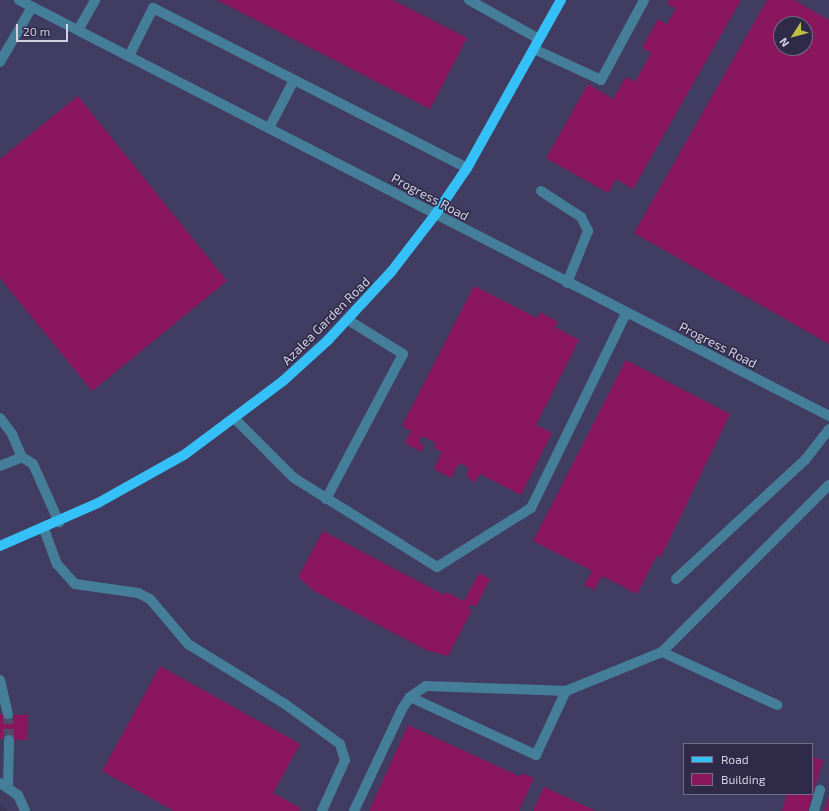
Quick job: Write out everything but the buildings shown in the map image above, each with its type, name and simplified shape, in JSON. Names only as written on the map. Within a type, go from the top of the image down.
[{"type":"main road","name":"Azalea Garden Road","points":[[0,546],[59,522],[184,454],[235,419],[283,381],[348,320],[435,215],[467,168],[561,0]]},
{"type":"street","name":"Progress Road","points":[[20,0],[567,283],[829,416]]},
{"type":"street","points":[[78,30],[95,0]]},
{"type":"street","points":[[468,0],[539,39]]},
{"type":"street","points":[[534,49],[601,80],[644,0]]},
{"type":"street","points":[[0,62],[32,6]]},
{"type":"street","points":[[129,56],[153,8],[467,168]]},
{"type":"street","points":[[269,128],[294,80]]},
{"type":"street","points":[[541,191],[581,217],[588,231],[567,283]]},
{"type":"street","points":[[235,419],[294,478],[437,567],[474,545],[530,508],[626,313]]},
{"type":"street","points":[[326,499],[403,354],[348,320]]},
{"type":"street","points":[[0,418],[12,434],[22,457],[34,464],[59,522]]},
{"type":"street","points":[[676,579],[806,460],[829,429]]},
{"type":"street","points":[[0,466],[22,457]]},
{"type":"street","points":[[354,811],[410,697],[426,686],[566,691],[662,652],[829,485]]},
{"type":"street","points":[[44,529],[57,564],[75,584],[138,593],[150,599],[188,644],[285,704],[340,744],[345,760],[322,811]]},
{"type":"street","points":[[662,652],[777,705]]},
{"type":"street","points":[[0,680],[8,714]]},
{"type":"street","points":[[410,697],[536,755],[566,691]]},
{"type":"street","points":[[9,740],[4,785],[18,795],[26,811]]},
{"type":"street","points":[[814,811],[820,790]]},
{"type":"shaded area","points":[[0,0],[829,0],[829,811],[8,811],[0,805]]},
{"type":"tunnel","points":[[8,714],[9,740]]}]
